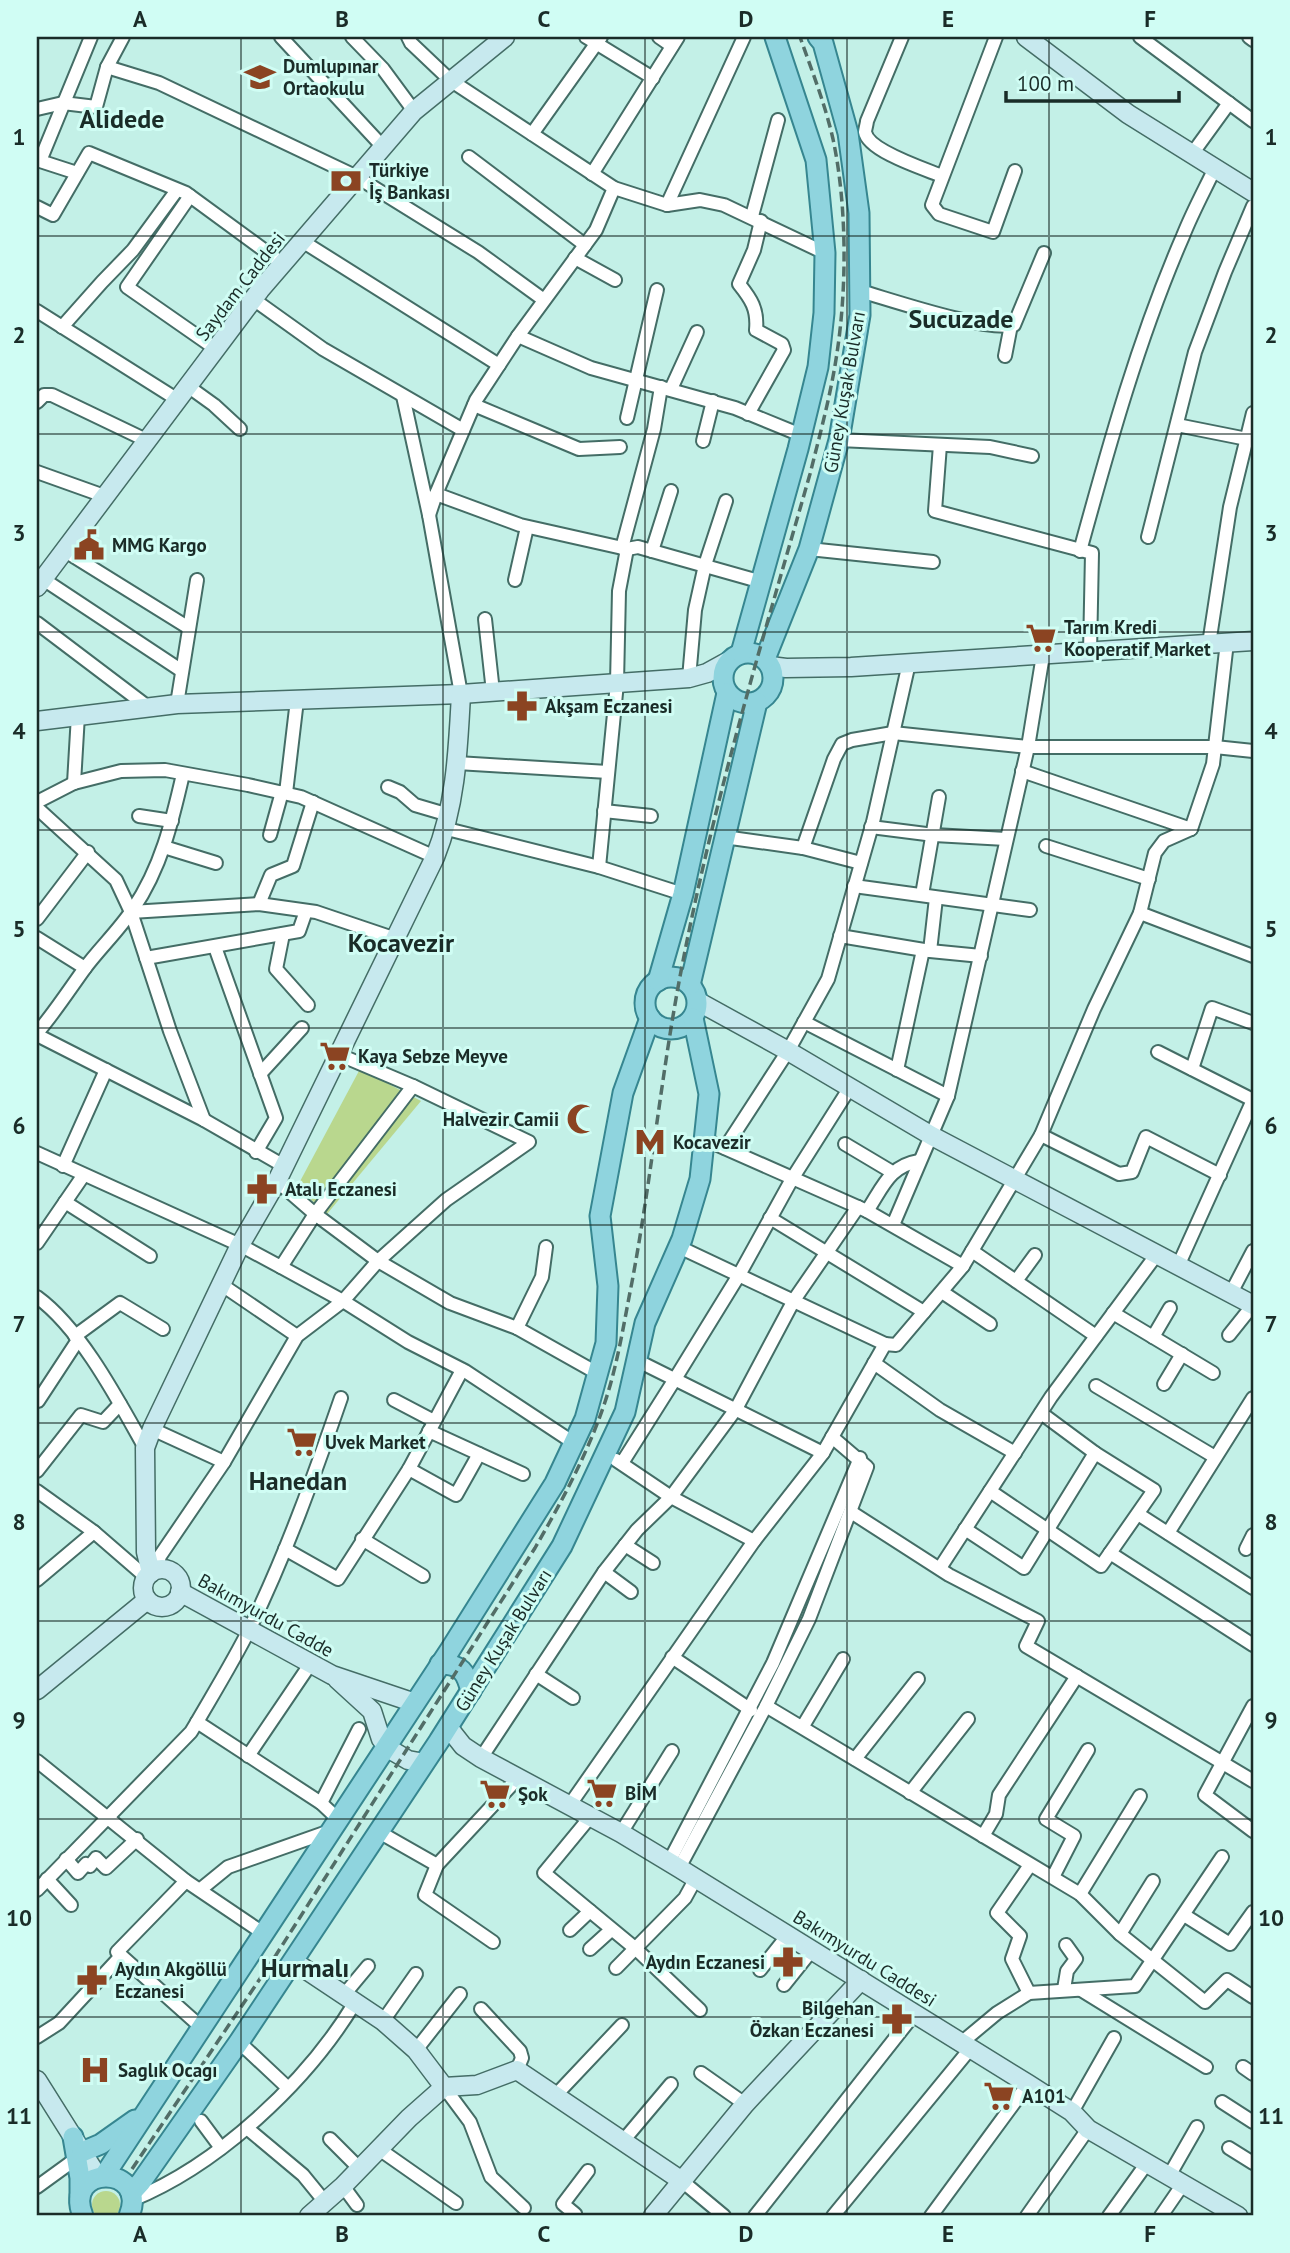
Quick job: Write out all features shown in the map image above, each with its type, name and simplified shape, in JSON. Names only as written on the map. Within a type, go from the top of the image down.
[{"type":"main road","name":"Saydam Caddesi","points":[[40,583],[282,264],[414,111],[505,37]]},
{"type":"main road","name":"Güney Kuşak Bulvarı","points":[[734,658],[762,582],[801,435],[818,367],[824,313],[825,253],[816,160],[775,37]]},
{"type":"main road","points":[[1026,37],[1128,114],[1253,192]]},
{"type":"main road","name":"Güney Kuşak Bulvarı","points":[[774,669],[839,440],[860,315],[859,213],[848,133],[822,39]]},
{"type":"main road","points":[[37,721],[177,704],[461,694],[689,678],[707,673],[734,658],[758,654],[774,669],[1253,641]]},
{"type":"main road","points":[[658,981],[683,894],[725,689],[722,678],[734,658]]},
{"type":"main road","points":[[707,673],[741,702],[757,702],[764,697],[774,669]]},
{"type":"main road","points":[[151,1573],[169,1571],[178,1579],[178,1598],[168,1606],[156,1606],[147,1600],[143,1588],[151,1573],[146,1552],[145,1448],[240,1245],[281,1173],[435,857],[448,822],[457,763],[461,694]]},
{"type":"main road","name":"Güney Kuşak Bulvarı","points":[[131,2203],[141,2182],[239,2042],[444,1734],[614,1458],[645,1323],[679,1247],[700,1180],[709,1094],[693,1002],[724,837],[757,702]]},
{"type":"main road","points":[[693,1002],[687,1024],[671,1029],[663,1028],[650,1018],[645,1002],[651,986],[658,981],[675,977],[693,1002],[788,1051],[932,1136],[1253,1305]]},
{"type":"main road","name":"Güney Kuşak Bulvarı","points":[[79,2209],[84,2187],[101,2177],[146,2110],[415,1703],[555,1483],[585,1419],[606,1343],[608,1286],[600,1216],[623,1093],[650,1018]]},
{"type":"main road","name":"Bakımyurdu Cadde","points":[[180,1592],[332,1675]]},
{"type":"main road","points":[[37,1690],[147,1600]]},
{"type":"main road","points":[[440,1664],[453,1664],[462,1671],[471,1691]]},
{"type":"main road","points":[[332,1675],[415,1703]]},
{"type":"main road","points":[[332,1675],[372,1711],[382,1739],[387,1745],[408,1760],[424,1763]]},
{"type":"main road","name":"Bakımyurdu Caddesi","points":[[444,1734],[481,1758],[591,1816],[696,1878],[1072,2112],[1088,2129],[1238,2216]]},
{"type":"main road","points":[[293,1961],[383,2021],[415,2050],[444,2087]]},
{"type":"main road","points":[[653,2216],[746,2104],[862,1980]]},
{"type":"main road","points":[[309,2216],[444,2087],[477,2085],[517,2070],[682,2181]]},
{"type":"main road","points":[[37,2080],[77,2149],[101,2177],[120,2180],[131,2203]]},
{"type":"main road","points":[[77,2149],[101,2144],[146,2110]]},
{"type":"main road","points":[[77,2149],[79,2209]]},
{"type":"street","points":[[77,173],[40,161],[91,37]]},
{"type":"street","points":[[38,107],[63,103],[96,107],[107,67],[123,37]]},
{"type":"street","points":[[281,37],[383,147]]},
{"type":"street","points":[[352,37],[383,69],[414,111]]},
{"type":"street","points":[[408,37],[450,80],[614,188],[667,205],[700,200],[723,205],[756,218],[825,253]]},
{"type":"street","points":[[592,174],[675,42],[659,37]]},
{"type":"street","points":[[667,205],[744,37]]},
{"type":"street","points":[[902,37],[865,131],[869,140],[885,152],[942,176]]},
{"type":"street","points":[[996,37],[932,205],[939,214],[993,232],[1016,172]]},
{"type":"street","points":[[1140,37],[1253,121]]},
{"type":"street","points":[[532,134],[595,39],[653,78]]},
{"type":"street","points":[[107,67],[159,83],[357,177],[478,251],[544,300]]},
{"type":"street","points":[[1192,154],[1229,103]]},
{"type":"street","points":[[748,414],[784,350],[782,344],[756,330],[754,304],[739,284],[754,250],[756,218],[778,120]]},
{"type":"street","points":[[37,207],[53,215],[89,153],[190,196],[282,264]]},
{"type":"street","points":[[469,157],[584,245]]},
{"type":"street","points":[[1080,551],[1097,488],[1154,310],[1183,235],[1215,169]]},
{"type":"street","points":[[429,515],[474,405],[518,336],[596,230],[614,188]]},
{"type":"street","points":[[62,327],[134,250],[177,190]]},
{"type":"street","points":[[190,196],[127,287],[216,349]]},
{"type":"street","points":[[1148,537],[1195,352],[1253,206]]},
{"type":"street","points":[[302,241],[499,365]]},
{"type":"street","points":[[860,292],[972,321],[1011,326],[1014,325],[1044,253]]},
{"type":"street","points":[[575,258],[615,280]]},
{"type":"street","points":[[627,418],[657,290]]},
{"type":"street","points":[[253,299],[323,349],[463,430]]},
{"type":"street","points":[[37,311],[183,394],[214,405],[240,429]]},
{"type":"street","points":[[1004,356],[1011,326]]},
{"type":"street","points":[[598,867],[617,683],[619,591],[625,549],[653,429],[666,388],[697,332]]},
{"type":"street","points":[[518,336],[591,368],[713,401],[801,435]]},
{"type":"street","points":[[37,402],[44,395],[52,395],[148,441]]},
{"type":"street","points":[[403,396],[429,515],[461,694]]},
{"type":"street","points":[[703,441],[713,401]]},
{"type":"street","points":[[474,405],[579,449],[620,447]]},
{"type":"street","points":[[679,1247],[886,1344],[896,1345],[963,1266],[1041,1135],[1094,1009],[1140,913],[1156,853],[1164,841],[1191,829],[1213,764],[1218,643],[1230,507],[1253,413]]},
{"type":"street","points":[[1177,425],[1247,439]]},
{"type":"street","points":[[839,440],[990,447],[1032,456]]},
{"type":"street","points":[[940,444],[934,510],[1092,553],[1090,652]]},
{"type":"street","points":[[37,472],[107,497]]},
{"type":"street","points":[[652,551],[670,491]]},
{"type":"street","points":[[436,494],[527,527],[625,549],[638,547],[762,582]]},
{"type":"street","points":[[689,678],[695,610],[705,565],[726,500]]},
{"type":"street","points":[[515,580],[527,527]]},
{"type":"street","points":[[810,549],[933,562]]},
{"type":"street","points":[[65,551],[189,628]]},
{"type":"street","points":[[177,704],[197,580]]},
{"type":"street","points":[[40,583],[182,671]]},
{"type":"street","points":[[485,619],[493,692]]},
{"type":"street","points":[[37,623],[148,707]]},
{"type":"street","points":[[893,1225],[947,1096],[1022,771],[1043,655]]},
{"type":"street","points":[[725,1148],[788,1051],[828,979],[871,827],[909,663]]},
{"type":"street","points":[[270,835],[284,793],[297,700]]},
{"type":"street","points":[[74,783],[78,715]]},
{"type":"street","points":[[803,848],[834,759],[842,744],[852,740],[893,733],[1027,747],[1215,747],[1253,751]]},
{"type":"street","points":[[457,763],[608,772]]},
{"type":"street","points":[[37,803],[74,783],[121,771],[165,771],[284,793],[313,802],[435,857]]},
{"type":"street","points":[[1022,771],[1191,829]]},
{"type":"street","points":[[183,774],[164,847],[149,883],[131,912],[85,968],[37,1034],[204,1120],[256,1152],[281,1173],[315,1214],[378,1261],[450,1303],[517,1328],[597,1373]]},
{"type":"street","points":[[388,787],[448,822],[683,894]]},
{"type":"street","points":[[923,889],[939,797]]},
{"type":"street","points":[[259,904],[271,875],[293,866],[313,802]]},
{"type":"street","points":[[37,808],[116,880],[131,912],[170,1031],[204,1120]]},
{"type":"street","points":[[604,811],[651,816]]},
{"type":"street","points":[[139,816],[172,821]]},
{"type":"street","points":[[871,827],[934,835],[1006,839]]},
{"type":"street","points":[[724,837],[803,848],[861,863]]},
{"type":"street","points":[[1046,846],[1149,879]]},
{"type":"street","points":[[164,847],[216,863]]},
{"type":"street","points":[[37,919],[88,852]]},
{"type":"street","points":[[854,886],[1030,910]]},
{"type":"street","points":[[897,1070],[927,950],[936,898]]},
{"type":"street","points":[[131,912],[259,904],[306,911],[396,939]]},
{"type":"street","points":[[146,958],[299,931],[306,911]]},
{"type":"street","points":[[1140,913],[1253,956]]},
{"type":"street","points":[[282,934],[276,969],[308,1005]]},
{"type":"street","points":[[840,936],[981,956]]},
{"type":"street","points":[[37,938],[85,968]]},
{"type":"street","points":[[215,947],[276,1118],[256,1152]]},
{"type":"street","points":[[1192,1069],[1212,1008],[1253,1023]]},
{"type":"street","points":[[804,1022],[947,1096]]},
{"type":"street","points":[[260,1074],[302,1028]]},
{"type":"street","points":[[1158,1052],[1253,1100],[1178,1266]]},
{"type":"street","points":[[37,1491],[151,1573],[224,1462],[298,1336],[343,1301],[378,1261],[446,1200],[529,1142],[413,1086],[340,1055]]},
{"type":"street","points":[[63,1166],[106,1070]]},
{"type":"street","points":[[281,1266],[315,1214],[413,1086]]},
{"type":"street","points":[[754,1541],[671,1497],[614,1458],[675,1380],[739,1275],[792,1179],[849,1089]]},
{"type":"street","points":[[1041,1135],[1119,1174],[1132,1172],[1146,1137],[1220,1175]]},
{"type":"street","points":[[704,1139],[863,1209],[963,1266]]},
{"type":"street","points":[[845,1144],[892,1172]]},
{"type":"street","points":[[37,1153],[281,1266],[408,1342],[461,1370],[574,1443]]},
{"type":"street","points":[[481,1758],[604,1572],[625,1545],[671,1497],[736,1409],[794,1300],[825,1254],[892,1172],[904,1164],[919,1161]]},
{"type":"street","points":[[37,1243],[83,1176]]},
{"type":"street","points":[[65,1202],[150,1256]]},
{"type":"street","points":[[770,1218],[924,1312]]},
{"type":"street","points":[[517,1328],[542,1277],[546,1247]]},
{"type":"street","points":[[972,1251],[1096,1336]]},
{"type":"street","points":[[1231,1293],[1253,1251]]},
{"type":"street","points":[[940,1568],[1041,1413],[1157,1254]]},
{"type":"street","points":[[1016,1281],[1035,1255]]},
{"type":"street","points":[[222,1284],[298,1336]]},
{"type":"street","points":[[942,1292],[990,1324]]},
{"type":"street","points":[[37,1297],[50,1306],[76,1338],[120,1404],[145,1448]]},
{"type":"street","points":[[38,1401],[76,1338],[120,1303],[163,1329]]},
{"type":"street","points":[[1229,1335],[1253,1305]]},
{"type":"street","points":[[1153,1337],[1170,1308]]},
{"type":"street","points":[[1113,1313],[1213,1373]]},
{"type":"street","points":[[569,1806],[754,1541],[823,1453],[886,1344]]},
{"type":"street","points":[[1164,1384],[1182,1354]]},
{"type":"street","points":[[636,1360],[823,1453]]},
{"type":"street","points":[[874,1363],[940,1410],[1015,1453]]},
{"type":"street","points":[[285,1549],[338,1579],[409,1469],[461,1370]]},
{"type":"street","points":[[1096,1386],[1215,1457]]},
{"type":"street","points":[[37,1890],[197,1723],[249,1629],[285,1549],[310,1488],[341,1398]]},
{"type":"street","points":[[1168,1533],[1253,1398]]},
{"type":"street","points":[[394,1399],[479,1454],[523,1474]]},
{"type":"street","points":[[37,1471],[81,1415],[103,1422],[120,1404]]},
{"type":"street","points":[[990,1491],[1101,1566],[1154,1490],[1095,1453],[1041,1413]]},
{"type":"street","points":[[152,1429],[224,1462]]},
{"type":"street","points":[[674,1865],[766,1706],[809,1619],[851,1512],[867,1466],[832,1437]]},
{"type":"street","points":[[965,1529],[1024,1568],[1095,1453]]},
{"type":"street","points":[[409,1469],[456,1495],[479,1454]]},
{"type":"street","points":[[674,1865],[751,1710],[814,1570],[860,1458]]},
{"type":"street","points":[[851,1512],[940,1568],[1038,1621],[1026,1646],[1253,1781]]},
{"type":"street","points":[[1138,1514],[1253,1588]]},
{"type":"street","points":[[37,1580],[94,1532]]},
{"type":"street","points":[[1246,1549],[1253,1535]]},
{"type":"street","points":[[362,1539],[423,1576]]},
{"type":"street","points":[[625,1545],[653,1563]]},
{"type":"street","points":[[1110,1553],[1253,1645]]},
{"type":"street","points":[[604,1572],[631,1592]]},
{"type":"street","points":[[672,1657],[751,1710]]},
{"type":"street","points":[[803,1726],[843,1659]]},
{"type":"street","points":[[248,1756],[311,1663]]},
{"type":"street","points":[[536,1674],[573,1698]]},
{"type":"street","points":[[983,1836],[996,1814],[999,1795],[1077,1676]]},
{"type":"street","points":[[855,1759],[918,1679]]},
{"type":"street","points":[[766,1706],[1080,1895],[1119,1934],[1205,2002],[1227,1980],[1252,1994]]},
{"type":"street","points":[[1253,1706],[1250,1721],[1222,1761],[1205,1795],[1253,1831]]},
{"type":"street","points":[[910,1793],[968,1719]]},
{"type":"street","points":[[197,1723],[321,1803],[334,1825],[228,1867],[201,1889]]},
{"type":"street","points":[[321,1803],[359,1729]]},
{"type":"street","points":[[1053,1877],[1074,1836],[1046,1819],[1088,1750]]},
{"type":"street","points":[[621,1833],[672,1751]]},
{"type":"street","points":[[39,1767],[137,1839],[186,1881],[263,1933]]},
{"type":"street","points":[[493,1942],[425,1895],[437,1865],[519,1777]]},
{"type":"street","points":[[1080,1895],[1140,1796]]},
{"type":"street","points":[[591,1816],[544,1873],[636,1950],[700,2010]]},
{"type":"street","points":[[379,1832],[437,1865]]},
{"type":"street","points":[[66,1860],[78,1872],[86,1864],[90,1866],[96,1858],[106,1868],[137,1839]]},
{"type":"street","points":[[833,2216],[966,2046],[997,2014],[1029,1993],[1135,1986],[1222,1857]]},
{"type":"street","points":[[1029,1993],[1012,1959],[1020,1936],[997,1913],[1030,1865]]},
{"type":"street","points":[[616,1969],[685,1898],[696,1878]]},
{"type":"street","points":[[47,1880],[71,1905]]},
{"type":"street","points":[[186,1881],[117,1952],[201,2027]]},
{"type":"street","points":[[1119,1934],[1153,1881]]},
{"type":"street","points":[[570,1930],[590,1911]]},
{"type":"street","points":[[1184,1915],[1230,1944],[1253,1912]]},
{"type":"street","points":[[590,1949],[611,1930]]},
{"type":"street","points":[[760,1970],[788,1934]]},
{"type":"street","points":[[1064,1989],[1067,1971],[1076,1959],[1066,1944]]},
{"type":"street","points":[[784,1985],[811,1950]]},
{"type":"street","points":[[37,2037],[59,2023],[121,1956]]},
{"type":"street","points":[[131,2203],[155,2191],[248,2129],[335,2036],[349,2000],[368,1966]]},
{"type":"street","points":[[383,2021],[416,1974]]},
{"type":"street","points":[[1081,1990],[1206,2067]]},
{"type":"street","points":[[415,2050],[460,1994]]},
{"type":"street","points":[[481,2009],[520,2052],[522,2058],[517,2070]]},
{"type":"street","points":[[755,2216],[915,2013]]},
{"type":"street","points":[[555,2096],[622,2025]]},
{"type":"street","points":[[1072,2112],[1114,2038]]},
{"type":"street","points":[[239,2042],[287,2087]]},
{"type":"street","points":[[701,2073],[746,2104]]},
{"type":"street","points":[[623,2141],[671,2084]]},
{"type":"street","points":[[932,2216],[1028,2084]]},
{"type":"street","points":[[444,2087],[470,2122],[491,2177],[524,2208]]},
{"type":"street","points":[[1222,2102],[1253,2122]]},
{"type":"street","points":[[201,2121],[221,2148]]},
{"type":"street","points":[[1161,2216],[1197,2127]]},
{"type":"street","points":[[248,2129],[303,2175],[325,2202]]},
{"type":"street","points":[[1027,2216],[1088,2129]]},
{"type":"street","points":[[330,2138],[360,2169]]},
{"type":"street","points":[[1229,2148],[1253,2163]]},
{"type":"street","points":[[37,2187],[77,2149]]},
{"type":"street","points":[[379,2149],[456,2203]]},
{"type":"street","points":[[1109,2216],[1147,2163]]},
{"type":"street","points":[[575,2216],[563,2204],[588,2171]]},
{"type":"street","points":[[682,2181],[724,2216]]},
{"type":"street","points":[[343,2186],[357,2205]]},
{"type":"green space","points":[[360,1069],[421,1101],[327,1214],[297,1187]]},
{"type":"green space","points":[[106,2191],[116,2195],[120,2205],[116,2215],[106,2219],[96,2215],[92,2205],[96,2195]]},
{"type":"railway","points":[[132,2169],[276,1955],[535,1548],[591,1440],[610,1387],[632,1282],[676,1001],[696,899],[741,716],[810,474],[837,353],[844,274],[838,164],[830,126],[800,37]]},
{"type":"place","name":"Dumlupınar Ortaokulu","points":[[260,77]]},
{"type":"place","name":"Türkiye İş Bankası","points":[[346,181]]},
{"type":"place","name":"MMG Kargo","points":[[89,545]]},
{"type":"place","name":"Tarım Kredi Kooperatif Market","points":[[1041,638]]},
{"type":"place","name":"Akşam Eczanesi","points":[[522,706]]},
{"type":"place","name":"Kaya Sebze Meyve","points":[[335,1056]]},
{"type":"place","name":"Halvezir Camii","points":[[582,1119]]},
{"type":"place","name":"Kocavezir","points":[[650,1142]]},
{"type":"place","name":"Atalı Eczanesi","points":[[262,1189]]},
{"type":"place","name":"Uvek Market","points":[[302,1442]]},
{"type":"place","name":"BİM","points":[[602,1793]]},
{"type":"place","name":"Şok","points":[[495,1794]]},
{"type":"place","name":"Aydın Eczanesi","points":[[788,1962]]},
{"type":"place","name":"Aydın Akgöllü Eczanesi","points":[[92,1980]]},
{"type":"place","name":"Bilgehan Özkan Eczanesi","points":[[897,2019]]},
{"type":"place","name":"Saglık Ocagı","points":[[95,2070]]},
{"type":"place","name":"A101","points":[[999,2096]]},
{"type":"district","name":"Alidede","points":[[122,119]]},
{"type":"district","name":"Sucuzade","points":[[961,319]]},
{"type":"district","name":"Kocavezir","points":[[401,943]]},
{"type":"district","name":"Hanedan","points":[[298,1481]]},
{"type":"district","name":"Hurmalı","points":[[305,1968]]}]
